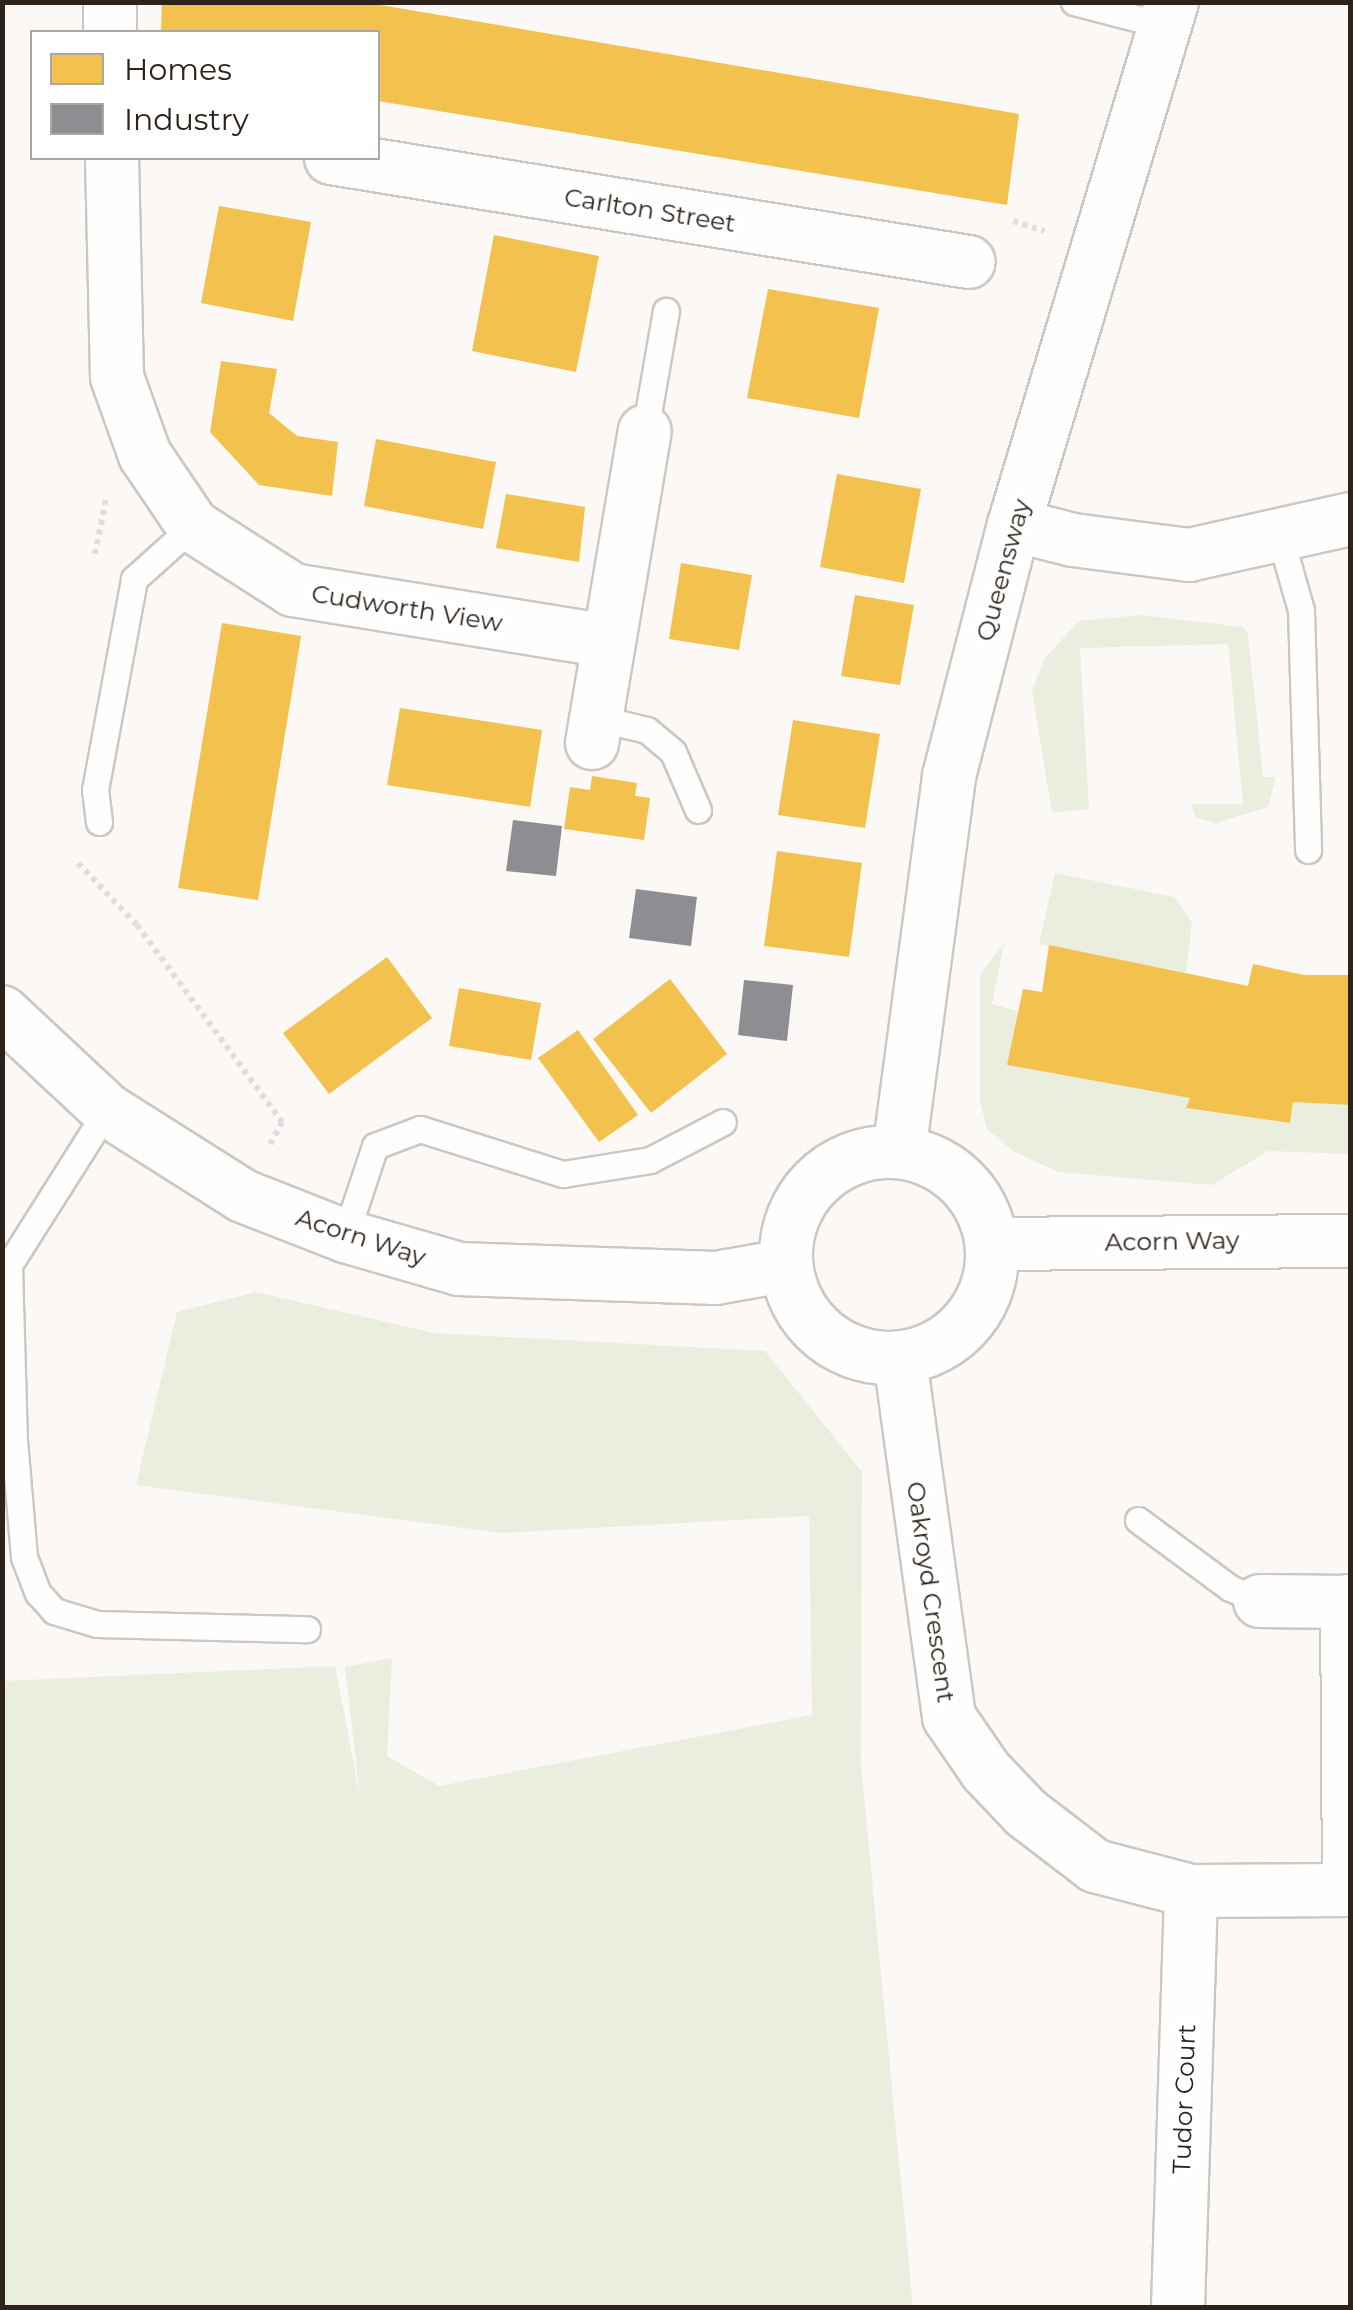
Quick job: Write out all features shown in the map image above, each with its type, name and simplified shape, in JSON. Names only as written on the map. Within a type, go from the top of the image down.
[{"type":"street","points":[[110,2],[110,30]]},
{"type":"street","name":"Queensway","points":[[899,1152],[949,776],[1014,525],[1169,14]]},
{"type":"street","name":"Cudworth View","points":[[112,160],[116,377],[145,455],[193,526],[293,590],[607,641]]},
{"type":"street","name":"Carlton Street","points":[[343,160],[970,262]]},
{"type":"street","points":[[594,731],[646,430]]},
{"type":"street","points":[[1014,525],[1073,540],[1190,555],[1350,519]]},
{"type":"street","name":"Acorn Way","points":[[2,1012],[108,1110],[242,1196],[345,1236],[459,1269],[716,1278],[784,1266]]},
{"type":"street","points":[[899,1152],[934,1161],[963,1182],[984,1212],[992,1244],[990,1280],[976,1314],[950,1340],[900,1359],[863,1356],[830,1342],[804,1316],[784,1266],[788,1228],[803,1196],[829,1170],[862,1155],[899,1152]]},
{"type":"street","name":"Acorn Way","points":[[992,1244],[1350,1241]]},
{"type":"street","name":"Oakroyd Crescent","points":[[900,1359],[949,1718],[1026,1813],[1095,1866],[1191,1891],[1350,1890]]},
{"type":"street","points":[[1260,1602],[1349,1602],[1350,1890]]},
{"type":"street","name":"Tudor Court","points":[[1178,2308],[1191,1891]]},
{"type":"lane","points":[[1074,2],[1169,14]]},
{"type":"lane","points":[[646,430],[666,312]]},
{"type":"lane","points":[[100,822],[95,790],[134,580],[193,526]]},
{"type":"lane","points":[[1279,533],[1301,610],[1308,850]]},
{"type":"lane","points":[[594,731],[647,730],[673,752],[698,810]]},
{"type":"lane","points":[[108,1110],[9,1264],[16,1460],[24,1557],[38,1593],[54,1611],[97,1624],[307,1629]]},
{"type":"lane","points":[[345,1236],[374,1146],[420,1129],[563,1174],[650,1160],[723,1122]]},
{"type":"lane","points":[[1138,1520],[1230,1588],[1260,1602]]},
{"type":"path","points":[[970,262],[1003,218],[1097,248]]},
{"type":"green space","points":[[1140,615],[1243,627],[1248,634],[1263,777],[1276,777],[1268,807],[1216,823],[1196,818],[1191,804],[1243,804],[1228,644],[1080,648],[1089,809],[1052,813],[1032,691],[1045,658],[1079,621]]},
{"type":"green space","points":[[1055,873],[1174,897],[1192,923],[1186,973],[1039,944]]},
{"type":"green space","points":[[1004,943],[992,1004],[1018,1011],[1008,1065],[1190,1098],[1187,1109],[1289,1123],[1293,1102],[1350,1105],[1350,1154],[1268,1151],[1212,1185],[1058,1172],[1013,1151],[987,1129],[980,1101],[980,975]]},
{"type":"green space","points":[[256,1292],[434,1333],[765,1351],[862,1472],[861,1765],[913,2307],[3,2307],[3,1681],[335,1666],[360,1796],[345,1667],[392,1658],[387,1756],[439,1786],[812,1715],[809,1516],[502,1533],[136,1485],[177,1312]]},
{"type":"building: Homes","points":[[162,2],[363,2],[1019,114],[1007,205],[380,101],[380,30],[161,30]]},
{"type":"building: Homes","points":[[219,206],[311,222],[293,321],[201,303]]},
{"type":"building: Homes","points":[[494,235],[599,256],[576,372],[472,351]]},
{"type":"building: Homes","points":[[768,289],[879,308],[859,418],[747,398]]},
{"type":"building: Homes","points":[[221,361],[277,369],[269,413],[297,436],[338,442],[332,496],[259,485],[210,432]]},
{"type":"building: Homes","points":[[376,439],[496,462],[483,529],[364,506]]},
{"type":"building: Homes","points":[[837,474],[921,489],[904,583],[820,567]]},
{"type":"building: Homes","points":[[506,494],[585,507],[579,562],[496,548]]},
{"type":"building: Homes","points":[[681,563],[752,575],[739,650],[669,639]]},
{"type":"building: Homes","points":[[855,595],[914,605],[900,685],[841,676]]},
{"type":"building: Homes","points":[[222,623],[301,636],[258,900],[178,888]]},
{"type":"building: Homes","points":[[400,708],[542,730],[530,807],[387,785]]},
{"type":"building: Homes","points":[[793,720],[880,734],[865,828],[778,815]]},
{"type":"building: Homes","points":[[592,776],[637,783],[635,796],[650,798],[644,840],[564,829],[570,787],[590,790]]},
{"type":"building: Homes","points":[[777,851],[862,863],[849,957],[764,946]]},
{"type":"building: Homes","points":[[1049,945],[1248,986],[1253,964],[1304,975],[1350,975],[1350,1105],[1293,1102],[1290,1123],[1186,1108],[1190,1098],[1007,1065],[1023,989],[1042,992]]},
{"type":"building: Homes","points":[[387,957],[432,1018],[329,1094],[283,1033]]},
{"type":"building: Homes","points":[[670,979],[727,1054],[651,1113],[593,1039]]},
{"type":"building: Homes","points":[[459,988],[541,1003],[531,1060],[449,1046]]},
{"type":"building: Homes","points":[[578,1030],[638,1115],[599,1142],[538,1058]]},
{"type":"building: Industry","points":[[513,820],[562,826],[556,876],[506,871]]},
{"type":"building: Industry","points":[[636,889],[697,897],[691,946],[629,938]]},
{"type":"building: Industry","points":[[744,980],[793,985],[787,1041],[738,1035]]}]
